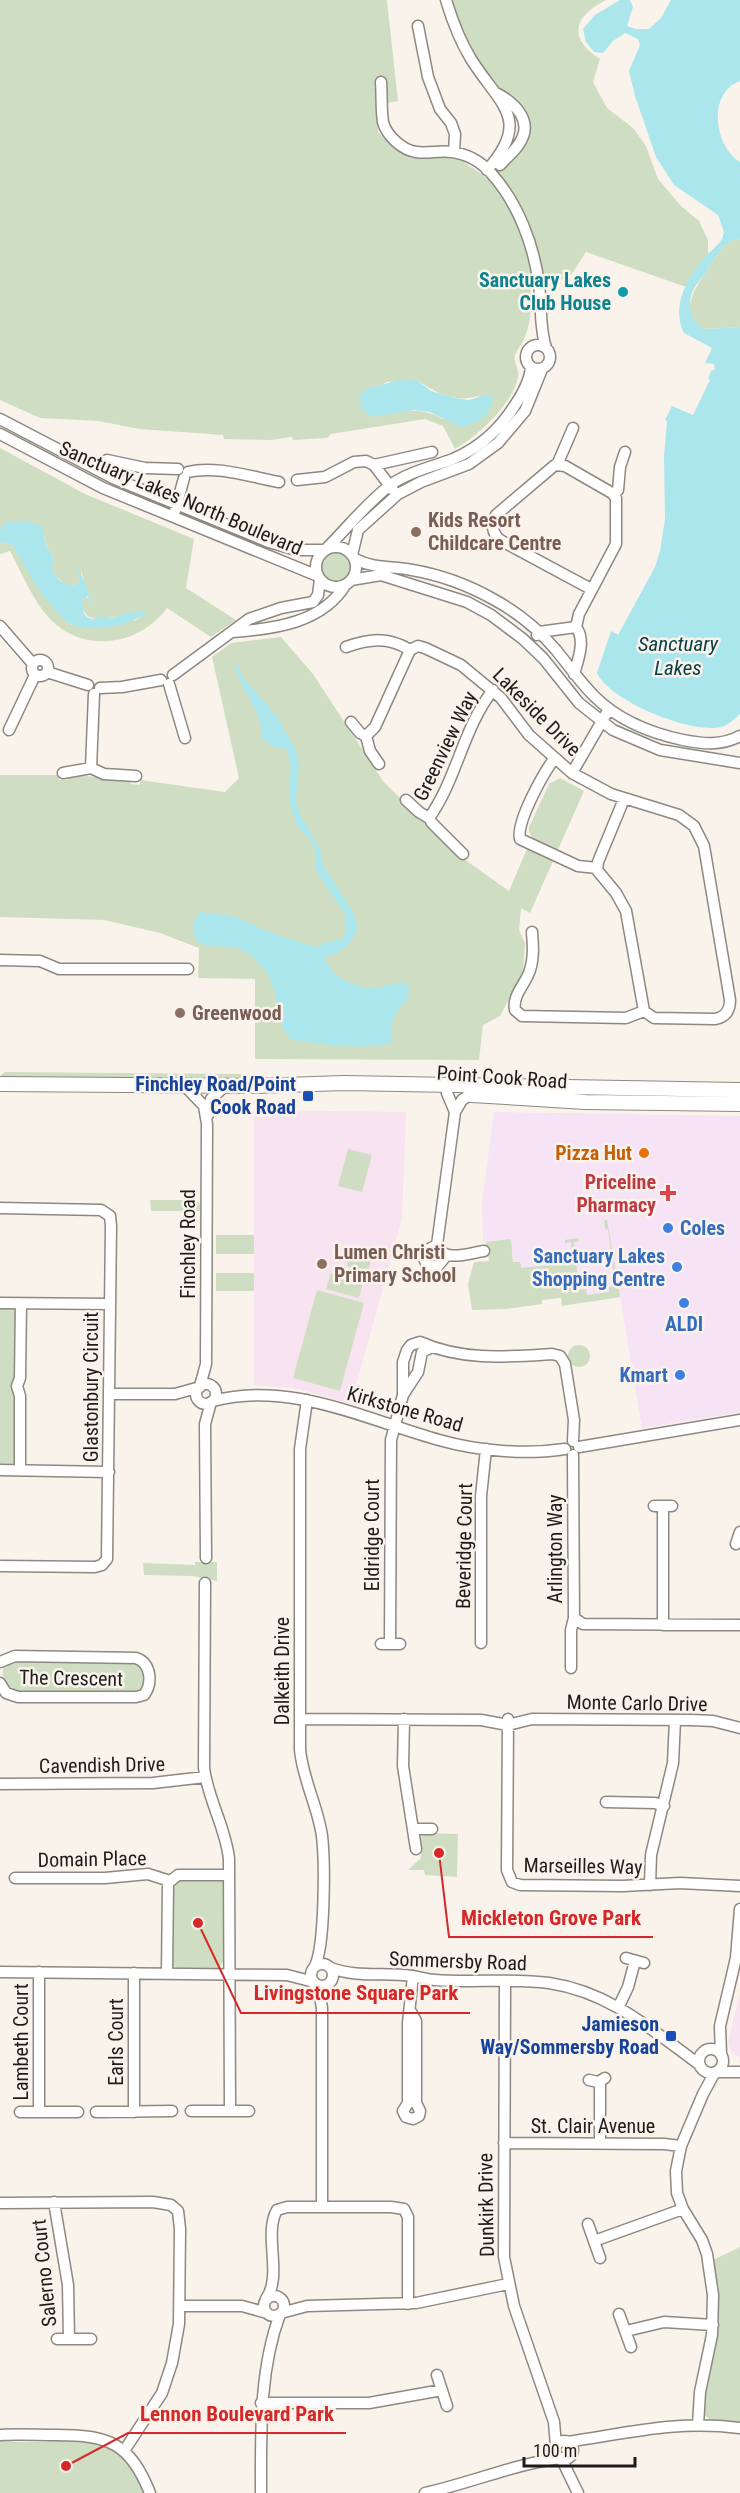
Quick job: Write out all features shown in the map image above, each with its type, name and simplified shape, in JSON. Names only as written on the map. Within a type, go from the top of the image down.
[{"type":"main road","name":"Point Cook Road","points":[[0,1084],[390,1087],[685,1104],[740,1104]]},
{"type":"main road","name":"Point Cook Road","points":[[390,1087],[447,1093],[527,1095],[587,1088],[740,1090]]},
{"type":"main road","points":[[587,1088],[614,1094],[678,1095],[685,1104]]},
{"type":"street","points":[[446,0],[460,38],[471,59],[498,94],[510,125],[505,148],[490,172]]},
{"type":"street","points":[[418,26],[428,77],[440,109],[451,123],[455,134],[454,152]]},
{"type":"street","points":[[0,626],[34,669],[43,676],[47,672],[94,689],[168,680],[249,619],[281,608],[313,602],[318,595],[317,559],[325,549],[394,490],[455,471],[515,426],[530,402],[543,369],[551,358],[546,348],[540,316],[539,288],[533,252],[525,228],[510,200],[490,172],[474,159],[454,152],[437,150],[414,152],[391,137],[383,121],[381,82]]},
{"type":"street","points":[[490,172],[521,142],[524,122],[518,108],[498,94]]},
{"type":"street","points":[[510,125],[524,122]]},
{"type":"street","points":[[540,316],[526,360],[531,367],[543,369]]},
{"type":"street","points":[[530,348],[540,345],[546,348]]},
{"type":"street","points":[[480,451],[514,407],[528,383],[531,367]]},
{"type":"street","name":"Sanctuary Lakes North Boulevard","points":[[0,419],[91,467],[279,546],[296,550],[325,549]]},
{"type":"street","points":[[557,465],[573,428]]},
{"type":"street","name":"Sanctuary Lakes North Boulevard","points":[[0,434],[88,481],[319,577]]},
{"type":"street","points":[[374,465],[432,452]]},
{"type":"street","points":[[614,494],[618,490],[620,467],[625,452]]},
{"type":"street","points":[[107,460],[179,475],[196,470],[223,472],[279,482]]},
{"type":"street","points":[[297,480],[325,477],[359,461],[366,461],[374,465],[394,490]]},
{"type":"street","points":[[574,674],[581,643],[576,627],[579,614],[616,544],[617,503],[614,494],[565,466],[557,465],[550,468],[496,515],[493,530],[500,540],[591,589]]},
{"type":"street","points":[[173,517],[177,504],[179,475]]},
{"type":"street","points":[[232,632],[286,625],[323,609],[334,601],[356,570],[353,557],[354,539],[358,530],[394,490]]},
{"type":"street","points":[[325,549],[341,547],[370,566],[420,571],[460,583],[504,605],[539,632],[584,686],[609,709],[643,728],[680,739],[717,744],[729,742],[740,736]]},
{"type":"street","points":[[319,577],[335,587],[381,575],[407,585],[449,595],[491,615],[530,645],[572,696],[602,723],[625,737],[660,750],[740,763]]},
{"type":"street","points":[[281,608],[286,625]]},
{"type":"street","points":[[530,645],[539,632],[576,627]]},
{"type":"street","name":"Lakeside Drive","points":[[346,646],[367,640],[382,640],[398,643],[410,650],[418,646],[447,657],[493,690],[529,735],[572,773],[602,790],[679,815],[689,821],[698,832],[704,846],[730,1000],[727,1013],[719,1018],[654,1018],[644,1011],[626,1018],[512,1015],[514,1002],[530,972],[533,958],[532,932]]},
{"type":"street","points":[[366,736],[375,727],[410,650]]},
{"type":"street","points":[[9,730],[34,669]]},
{"type":"street","points":[[168,680],[185,738]]},
{"type":"street","points":[[572,696],[584,686]]},
{"type":"street","points":[[91,768],[94,689]]},
{"type":"street","name":"Greenview Way","points":[[429,818],[440,802],[479,708],[493,690]]},
{"type":"street","name":"Lakeside Drive","points":[[572,773],[609,709]]},
{"type":"street","points":[[351,722],[360,734],[366,736]]},
{"type":"street","points":[[366,736],[370,751],[380,764]]},
{"type":"street","points":[[554,759],[542,777],[520,827],[520,839],[578,867],[597,868]]},
{"type":"street","points":[[63,773],[91,768],[104,774],[136,776]]},
{"type":"street","points":[[624,799],[597,868],[599,875],[620,898],[626,911],[644,1011]]},
{"type":"street","name":"Greenview Way","points":[[406,800],[429,818],[463,854]]},
{"type":"street","points":[[0,960],[40,961],[59,969],[188,969]]},
{"type":"street","name":"Finchley Road","points":[[184,1085],[204,1106],[207,1125]]},
{"type":"street","name":"Finchley Road","points":[[206,1365],[216,1393],[206,1401],[196,1393],[206,1365],[207,1125],[211,1099],[225,1086]]},
{"type":"street","points":[[447,1093],[455,1112]]},
{"type":"street","points":[[471,1094],[462,1100],[455,1112],[437,1245],[446,1256],[484,1251]]},
{"type":"street","name":"Glastonbury Circuit","points":[[0,1208],[105,1211],[111,1221],[108,1556],[104,1563],[94,1567],[0,1566]]},
{"type":"street","points":[[437,1245],[425,1251],[423,1256],[426,1263],[432,1267],[439,1266],[446,1256]]},
{"type":"street","points":[[0,1303],[110,1304]]},
{"type":"street","points":[[20,1470],[20,1396],[17,1386],[20,1378],[21,1304]]},
{"type":"street","points":[[411,1345],[424,1348],[418,1372],[403,1395],[402,1378],[407,1350],[411,1345]]},
{"type":"street","name":"Arlington Way","points":[[424,1348],[490,1358],[552,1354],[560,1356],[565,1364],[574,1420],[574,1618],[582,1624],[740,1625]]},
{"type":"street","name":"Kirkstone Road","points":[[200,1387],[205,1384],[235,1395]]},
{"type":"street","points":[[175,1394],[200,1387]]},
{"type":"street","points":[[111,1394],[175,1394],[206,1401],[206,1558]]},
{"type":"street","name":"Kirkstone Road","points":[[206,1401],[235,1395],[307,1400],[441,1441],[486,1449],[549,1451],[740,1420]]},
{"type":"street","name":"Eldridge Court","points":[[390,1644],[390,1446],[403,1395]]},
{"type":"street","name":"Dalkeith Drive","points":[[307,1400],[301,1440],[300,1719],[302,1770],[322,1837],[322,1939],[329,1967]]},
{"type":"street","name":"Beveridge Court","points":[[481,1643],[481,1496],[486,1449]]},
{"type":"street","points":[[0,1470],[109,1472]]},
{"type":"street","points":[[663,1506],[663,1625]]},
{"type":"street","points":[[735,1544],[740,1532]]},
{"type":"street","points":[[205,1583],[205,1777],[226,1842],[229,1875],[230,2111]]},
{"type":"street","points":[[571,1668],[571,1630],[574,1618]]},
{"type":"street","name":"The Crescent","points":[[0,1662],[15,1656],[136,1658],[143,1660],[147,1665],[149,1686],[144,1695],[136,1697],[18,1697],[6,1693],[0,1683]]},
{"type":"street","name":"Monte Carlo Drive","points":[[300,1719],[508,1722],[532,1719],[706,1720],[740,1728]]},
{"type":"street","points":[[404,1719],[403,1766],[416,1849]]},
{"type":"street","points":[[650,1885],[651,1855],[673,1762],[675,1720]]},
{"type":"street","name":"Marseilles Way","points":[[508,1722],[507,1870],[512,1882],[532,1885],[740,1886]]},
{"type":"street","name":"Cavendish Drive","points":[[0,1784],[153,1783],[205,1777]]},
{"type":"street","points":[[606,1802],[653,1803],[664,1806]]},
{"type":"street","points":[[413,1829],[432,1829]]},
{"type":"street","name":"Domain Place","points":[[15,1878],[105,1878],[148,1874],[161,1876],[170,1881]]},
{"type":"street","points":[[167,1974],[167,1893],[170,1881],[182,1875],[229,1875]]},
{"type":"street","points":[[698,2425],[700,2392],[713,2325],[713,2295],[704,2246],[683,2209],[676,2178],[681,2146],[703,2094],[722,2065],[720,2026],[736,1958],[740,1909]]},
{"type":"street","name":"Dalkeith Drive","points":[[314,1967],[322,1939]]},
{"type":"street","points":[[619,2006],[628,1987],[635,1961]]},
{"type":"street","points":[[288,1975],[321,1964],[329,1967],[333,1976],[322,2008]]},
{"type":"street","points":[[314,1967],[311,1977],[319,1991],[322,2008],[322,2207]]},
{"type":"street","name":"Sommersby Road","points":[[329,1967],[356,1975],[413,1976],[436,1981],[537,1982],[568,1987],[619,2006],[684,2051],[702,2067]]},
{"type":"street","points":[[0,1972],[288,1975],[322,1986],[329,1984]]},
{"type":"street","name":"Lambeth Court","points":[[39,1972],[39,2112]]},
{"type":"street","name":"Earls Court","points":[[134,1973],[134,2112]]},
{"type":"street","name":"Sommersby Road","points":[[329,1984],[356,1975]]},
{"type":"street","points":[[412,2103],[416,2023],[411,2012],[413,1976]]},
{"type":"street","name":"Dunkirk Drive","points":[[505,1981],[503,2242],[508,2284],[562,2444]]},
{"type":"street","points":[[703,2094],[700,2057],[720,2026]]},
{"type":"street","points":[[684,2051],[714,2050],[740,2070]]},
{"type":"street","points":[[702,2067],[709,2073],[740,2070]]},
{"type":"street","points":[[598,2080],[600,2144]]},
{"type":"street","points":[[191,2111],[249,2111]]},
{"type":"street","name":"Lambeth Court","points":[[20,2112],[78,2112]]},
{"type":"street","name":"Earls Court","points":[[96,2112],[172,2112]]},
{"type":"street","name":"St. Clair Avenue","points":[[504,2143],[681,2146]]},
{"type":"street","name":"Salerno Court","points":[[54,2202],[68,2286],[63,2339],[91,2339]]},
{"type":"street","points":[[0,2203],[153,2202],[180,2207],[180,2306],[175,2348],[162,2393],[124,2451]]},
{"type":"street","points":[[273,2336],[264,2307],[273,2276],[275,2212],[283,2208],[391,2207],[405,2210],[408,2223],[408,2304]]},
{"type":"street","points":[[594,2241],[683,2209]]},
{"type":"street","points":[[588,2224],[600,2258]]},
{"type":"street","points":[[261,2493],[261,2403],[273,2336],[284,2306],[273,2276]]},
{"type":"street","points":[[242,2306],[273,2316],[307,2306],[408,2304],[508,2284]]},
{"type":"street","points":[[180,2306],[242,2306],[273,2296],[307,2306]]},
{"type":"street","points":[[620,2314],[631,2347]]},
{"type":"street","points":[[626,2331],[664,2322],[713,2325]]},
{"type":"street","points":[[437,2375],[447,2406]]},
{"type":"street","points":[[261,2403],[369,2403],[442,2390]]},
{"type":"street","points":[[528,2463],[562,2444],[651,2427],[698,2425],[740,2428]]},
{"type":"street","points":[[0,2435],[86,2435],[106,2440],[124,2451],[139,2468],[149,2492]]},
{"type":"street","points":[[424,2493],[528,2463],[566,2456],[599,2438]]},
{"type":"street","points":[[562,2444],[572,2446],[566,2456],[578,2493]]},
{"type":"street","points":[[562,2444],[556,2453],[566,2456]]},
{"type":"shaded area","name":"Lumen Christi Primary School","points":[[254,1110],[406,1112],[402,1219],[351,1404],[299,1389],[254,1385]]},
{"type":"shaded area","name":"Sanctuary Lakes Shopping Centre","points":[[494,1112],[740,1116],[740,1412],[642,1428],[620,1297],[580,1303],[514,1270],[511,1239],[483,1242],[482,1203]]},
{"type":"shaded area","points":[[740,1993],[740,2058],[731,2052],[728,2043]]},
{"type":"green space","points":[[0,0],[387,0],[398,101],[377,105],[378,132],[391,146],[410,158],[442,157],[462,161],[489,179],[500,170],[524,142],[525,120],[494,85],[464,40],[450,0],[606,0],[587,13],[581,20],[579,28],[579,35],[583,43],[600,59],[593,82],[607,108],[633,128],[646,146],[658,179],[681,206],[699,221],[708,240],[708,254],[686,287],[586,252],[568,280],[529,275],[530,315],[524,339],[515,355],[518,374],[515,387],[493,419],[464,444],[455,449],[443,426],[425,419],[331,434],[327,438],[224,439],[223,435],[139,429],[99,421],[40,418],[0,400]],"holes":[[[417,380],[455,398],[472,398],[481,395],[443,419],[417,411],[373,417],[369,388],[378,387],[387,382]]]},
{"type":"green space","points":[[740,239],[740,327],[705,329],[692,318],[690,303],[693,295],[700,280],[723,247]]},
{"type":"green space","points":[[0,448],[85,494],[194,539],[186,588],[236,620],[211,637],[167,608],[142,631],[111,641],[95,641],[64,630],[50,619],[38,604],[10,551],[0,554],[0,542],[12,545],[47,599],[71,625],[136,620],[147,612],[96,619],[89,616],[84,610],[82,600],[86,596],[91,603],[81,571],[80,582],[73,586],[65,584],[52,573],[51,565],[54,558],[47,548],[45,537],[0,529]]},
{"type":"green space","points":[[334,551],[344,553],[352,566],[349,576],[336,583],[326,579],[320,570],[323,558],[327,553]]},
{"type":"green space","points":[[281,637],[313,674],[383,781],[454,852],[509,891],[532,837],[529,827],[549,784],[560,778],[584,791],[530,913],[521,908],[519,930],[525,943],[523,972],[500,1016],[483,1025],[479,1060],[255,1059],[255,979],[198,978],[199,948],[160,933],[104,920],[0,917],[0,775],[58,775],[59,780],[67,780],[67,775],[131,779],[131,784],[140,785],[140,780],[225,792],[239,778],[212,657],[231,643]]},
{"type":"green space","points":[[5,1072],[243,1074],[246,1078],[244,1081],[1,1077]]},
{"type":"green space","points":[[348,1149],[372,1155],[362,1192],[338,1186]]},
{"type":"green space","points":[[150,1200],[197,1200],[204,1211],[151,1211]]},
{"type":"green space","points":[[604,1220],[607,1220],[620,1297],[562,1306],[561,1298],[542,1300],[542,1304],[506,1309],[472,1310],[468,1284],[474,1262],[489,1261],[486,1242],[511,1239],[513,1262],[520,1262],[521,1268],[566,1263],[566,1257],[572,1256],[571,1242],[565,1243],[565,1240],[578,1238],[579,1241],[574,1242],[579,1290],[586,1289],[587,1295],[609,1292],[609,1287],[615,1286],[608,1229],[605,1230]]},
{"type":"green space","points":[[216,1235],[254,1235],[254,1254],[216,1254]]},
{"type":"green space","points":[[352,1246],[373,1252],[368,1272],[347,1266]]},
{"type":"green space","points":[[216,1273],[254,1273],[254,1291],[216,1291]]},
{"type":"green space","points":[[331,1273],[363,1282],[359,1298],[326,1289]]},
{"type":"green space","points":[[317,1290],[364,1303],[340,1391],[293,1378]]},
{"type":"green space","points":[[0,1307],[13,1308],[17,1313],[16,1462],[10,1466],[0,1467]]},
{"type":"green space","points":[[579,1345],[587,1348],[590,1356],[587,1364],[579,1367],[571,1364],[568,1356],[571,1348]]},
{"type":"green space","points":[[195,1562],[217,1562],[217,1581],[192,1576],[144,1575],[143,1563],[195,1565]]},
{"type":"green space","points":[[14,1660],[139,1662],[146,1672],[142,1692],[14,1694],[6,1684],[3,1673],[4,1664]]},
{"type":"green space","points":[[428,1833],[458,1834],[457,1877],[425,1875],[424,1870],[408,1870],[421,1858],[420,1841],[422,1836]]},
{"type":"green space","points":[[175,1880],[220,1880],[224,1883],[225,1959],[219,1968],[180,1969],[172,1965],[170,1888]]},
{"type":"green space","points":[[740,2247],[740,2424],[712,2421],[704,2415],[717,2322],[711,2261]]},
{"type":"green space","points":[[0,2439],[10,2439],[13,2442],[48,2442],[50,2439],[84,2441],[109,2447],[128,2463],[145,2493],[0,2493]]},
{"type":"water","name":"Sanctuary Lakes","points":[[620,0],[630,0],[633,7],[627,26],[649,29],[661,18],[671,0],[740,0],[740,81],[729,87],[722,96],[718,120],[724,144],[740,162],[740,239],[728,243],[719,252],[696,285],[690,303],[692,316],[699,326],[705,329],[740,327],[740,714],[721,727],[707,728],[690,725],[652,713],[618,694],[605,684],[597,673],[611,631],[618,635],[655,567],[660,551],[665,519],[664,456],[667,421],[665,420],[672,406],[693,415],[710,380],[708,379],[711,371],[715,369],[714,364],[705,363],[712,348],[684,333],[679,312],[680,301],[688,280],[720,242],[724,232],[718,215],[674,185],[656,157],[629,71],[640,45],[638,39],[625,33],[613,41],[603,53],[594,52],[586,42],[583,29],[595,15]]},
{"type":"water","points":[[403,379],[417,380],[431,391],[455,398],[469,400],[490,394],[493,399],[486,415],[460,427],[430,412],[414,410],[373,417],[362,407],[360,393],[369,388]]},
{"type":"water","points":[[15,521],[35,523],[42,527],[47,548],[54,558],[53,572],[63,582],[73,586],[80,582],[76,565],[86,584],[93,608],[87,596],[82,600],[84,614],[87,617],[99,618],[96,612],[100,617],[112,618],[134,611],[148,612],[122,624],[97,628],[81,628],[65,620],[40,590],[12,545],[0,542],[0,529],[5,523]]},
{"type":"water","points":[[237,663],[243,677],[275,714],[295,748],[299,763],[296,799],[299,812],[320,849],[323,865],[353,912],[358,927],[346,947],[324,958],[327,964],[344,980],[359,986],[374,988],[402,982],[409,987],[408,999],[399,1008],[394,1019],[391,1031],[392,1043],[354,1046],[328,1045],[290,1039],[280,1023],[275,992],[266,971],[251,955],[236,947],[205,946],[195,939],[193,924],[199,912],[233,916],[280,936],[317,947],[327,942],[343,939],[346,930],[345,914],[315,869],[313,844],[302,832],[294,818],[289,797],[290,761],[288,754],[285,748],[271,746],[262,738],[259,719],[235,667]]},
{"type":"place","name":"Sanctuary Lakes Club House","points":[[623,292]]},
{"type":"place","name":"Kids Resort Childcare Centre","points":[[416,532]]},
{"type":"place","name":"Greenwood","points":[[180,1013]]},
{"type":"place","name":"Finchley Road/Point Cook Road","points":[[308,1096]]},
{"type":"place","name":"Pizza Hut","points":[[644,1153]]},
{"type":"place","name":"Priceline Pharmacy","points":[[668,1193]]},
{"type":"place","name":"Coles","points":[[668,1228]]},
{"type":"place","name":"Lumen Christi Primary School","points":[[322,1264]]},
{"type":"place","name":"Sanctuary Lakes Shopping Centre","points":[[677,1267]]},
{"type":"place","name":"ALDI","points":[[684,1303]]},
{"type":"place","name":"Kmart","points":[[680,1375]]},
{"type":"place","name":"Mickleton Grove Park","points":[[439,1853]]},
{"type":"place","name":"Livingstone Square Park","points":[[198,1923]]},
{"type":"place","name":"Jamieson Way/Sommersby Road","points":[[671,2036]]},
{"type":"place","name":"Lennon Boulevard Park","points":[[66,2466]]}]
